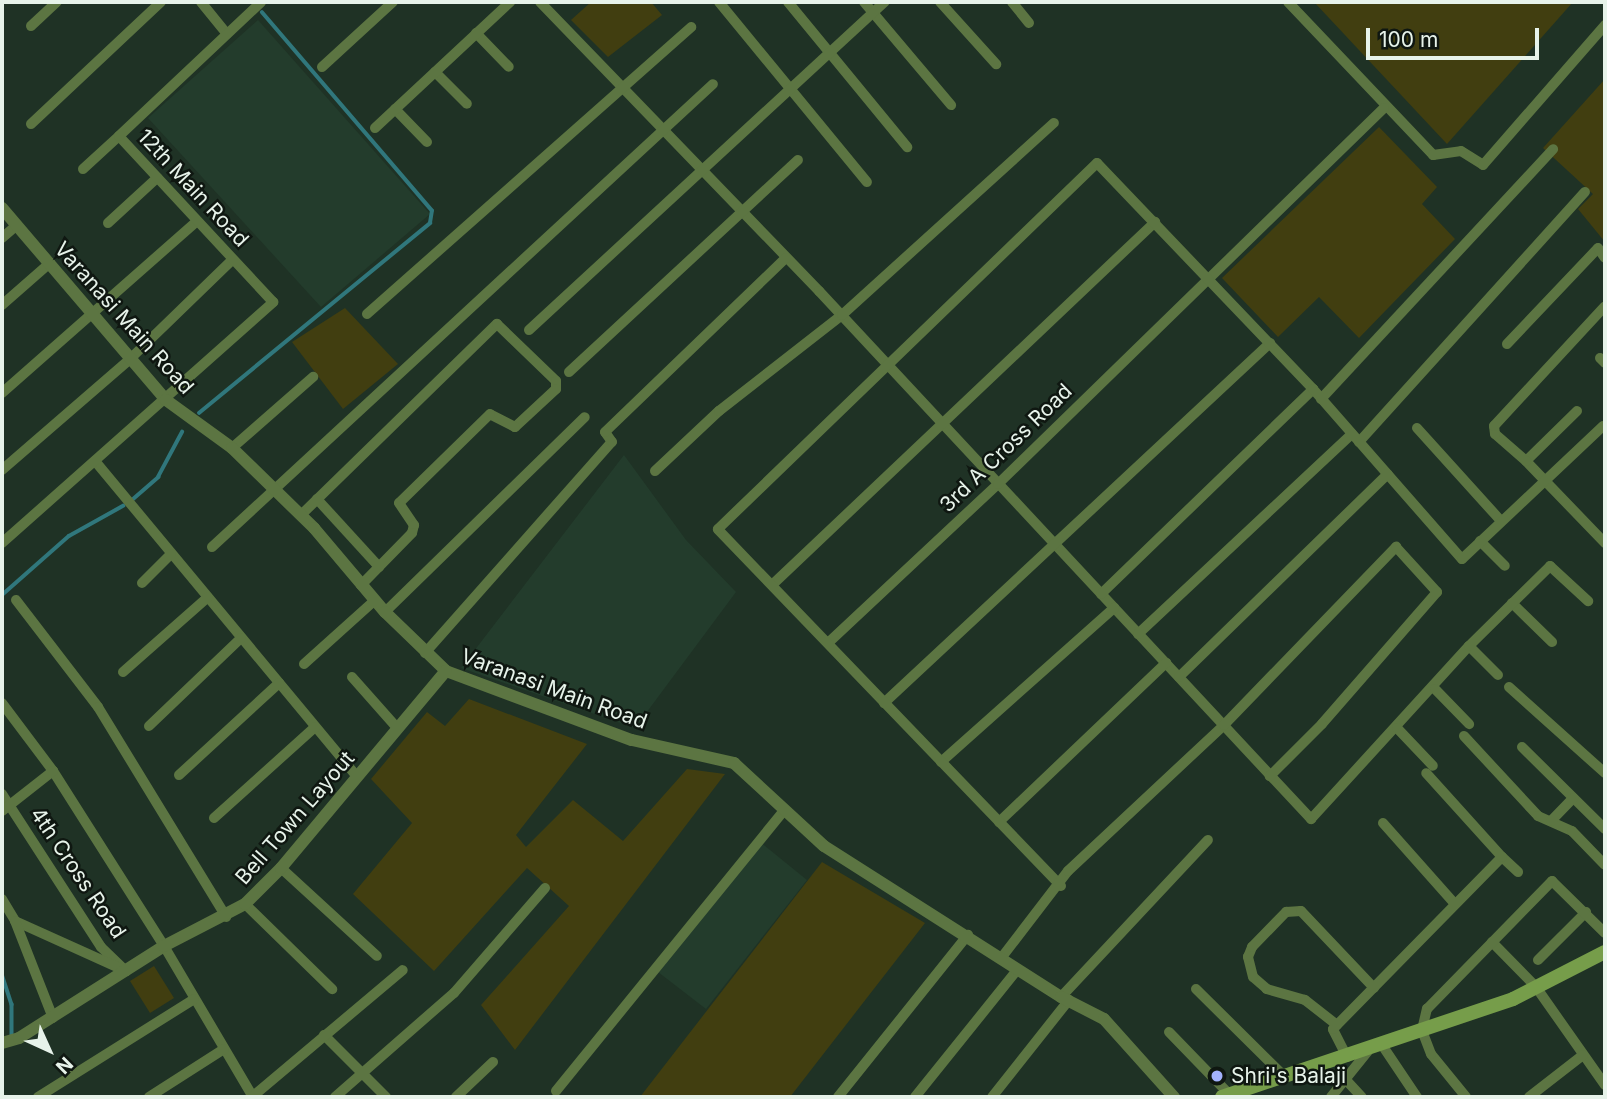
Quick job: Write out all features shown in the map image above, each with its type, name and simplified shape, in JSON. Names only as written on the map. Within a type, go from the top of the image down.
[{"type":"main road","points":[[1226,1096],[1422,1031],[1536,987],[1605,952]]},
{"type":"street","points":[[31,26],[57,2]]},
{"type":"street","points":[[31,124],[160,2]]},
{"type":"street","points":[[201,2],[227,34]]},
{"type":"street","name":"12th Main Road","points":[[166,400],[273,302],[119,136],[261,2]]},
{"type":"street","points":[[322,66],[393,2]]},
{"type":"street","points":[[375,128],[510,2]]},
{"type":"street","points":[[540,2],[842,315],[1311,819],[1435,688],[1469,646],[1550,566],[1588,601]]},
{"type":"street","points":[[719,2],[788,91],[867,182]]},
{"type":"street","points":[[788,2],[907,147]]},
{"type":"street","points":[[864,2],[951,105]]},
{"type":"street","points":[[529,330],[885,2]]},
{"type":"street","points":[[940,2],[996,64]]},
{"type":"street","points":[[1012,2],[1029,23]]},
{"type":"street","points":[[1287,2],[1384,108],[1433,155],[1461,151],[1483,165],[1605,25]]},
{"type":"street","points":[[367,314],[691,27]]},
{"type":"street","points":[[476,33],[509,67]]},
{"type":"street","points":[[435,72],[467,104]]},
{"type":"street","points":[[212,547],[713,84]]},
{"type":"street","name":"3rd A Cross Road","points":[[828,643],[998,484],[1208,276],[1384,108]]},
{"type":"street","points":[[395,109],[426,142]]},
{"type":"street","points":[[655,471],[719,411],[842,315],[1054,123]]},
{"type":"street","points":[[83,169],[119,136]]},
{"type":"street","points":[[1321,399],[1553,149]]},
{"type":"street","points":[[569,372],[798,160]]},
{"type":"street","points":[[1061,886],[718,529],[1097,163],[1208,276],[1313,389],[1462,559],[1603,426]]},
{"type":"street","points":[[108,223],[157,178]]},
{"type":"street","points":[[1138,634],[1356,438],[1585,192]]},
{"type":"street","name":"Varanasi Main Road","points":[[2,208],[166,400],[232,448],[301,515],[385,612],[446,671],[619,736],[734,763],[824,846],[1065,999],[1104,1019],[1140,1053],[1174,1097]]},
{"type":"street","points":[[2,393],[196,222]]},
{"type":"street","points":[[772,585],[1154,222]]},
{"type":"street","points":[[2,238],[17,225]]},
{"type":"street","points":[[1507,344],[1598,248],[1605,258]]},
{"type":"street","points":[[425,653],[612,442],[605,432],[786,258]]},
{"type":"street","points":[[2,470],[130,359],[232,260]]},
{"type":"street","points":[[2,304],[50,263]]},
{"type":"street","points":[[1605,306],[1494,426],[1495,434],[1605,543]]},
{"type":"street","points":[[301,515],[497,324],[556,381],[556,389],[515,427],[490,414],[400,503],[414,525],[361,586]]},
{"type":"street","points":[[884,703],[1270,343]]},
{"type":"street","points":[[232,448],[313,377]]},
{"type":"street","points":[[1101,594],[1313,389]]},
{"type":"street","points":[[2,543],[166,400]]},
{"type":"street","points":[[1525,461],[1577,411]]},
{"type":"street","points":[[385,612],[585,416]]},
{"type":"street","points":[[1418,428],[1501,521]]},
{"type":"street","points":[[95,461],[357,776]]},
{"type":"street","points":[[1179,677],[1388,474]]},
{"type":"street","points":[[317,499],[379,567]]},
{"type":"street","points":[[1480,541],[1505,566]]},
{"type":"street","points":[[1002,957],[1061,886],[1068,871],[1224,725],[1396,547],[1437,592],[1322,724],[1270,776]]},
{"type":"street","points":[[142,583],[171,554]]},
{"type":"street","points":[[123,672],[208,597]]},
{"type":"street","points":[[16,600],[98,707],[226,917]]},
{"type":"street","points":[[304,664],[374,600]]},
{"type":"street","points":[[1512,603],[1552,642]]},
{"type":"street","points":[[941,762],[1114,608]]},
{"type":"street","points":[[149,726],[241,638]]},
{"type":"street","points":[[1469,646],[1498,675]]},
{"type":"street","points":[[999,822],[1166,663]]},
{"type":"street","name":"Bell Town Layout","points":[[2,1042],[19,1038],[164,946],[226,917],[246,904],[281,868],[446,671]]},
{"type":"street","points":[[352,677],[398,729]]},
{"type":"street","points":[[179,775],[279,683]]},
{"type":"street","points":[[1509,687],[1605,773]]},
{"type":"street","points":[[1435,688],[1469,723]]},
{"type":"street","points":[[2,703],[53,771],[164,946],[252,1097],[403,970]]},
{"type":"street","points":[[214,818],[315,727]]},
{"type":"street","points":[[1397,728],[1502,857],[1518,872]]},
{"type":"street","points":[[1464,736],[1538,816],[1572,831],[1605,865]]},
{"type":"street","points":[[1522,747],[1605,829]]},
{"type":"street","points":[[6,808],[53,771]]},
{"type":"street","name":"4th Cross Road","points":[[2,794],[6,808],[101,947],[126,971]]},
{"type":"street","points":[[1551,821],[1573,799]]},
{"type":"street","points":[[556,1091],[785,809]]},
{"type":"street","points":[[1383,822],[1455,904]]},
{"type":"street","points":[[992,1097],[1065,999],[1208,840]]},
{"type":"street","points":[[1347,1057],[1332,1032],[1337,1025],[1502,857]]},
{"type":"street","points":[[281,868],[377,956]]},
{"type":"street","points":[[1466,1097],[1431,1054],[1422,1031],[1427,1009],[1552,881],[1605,933]]},
{"type":"street","points":[[335,1097],[454,993],[545,888]]},
{"type":"street","points":[[2,899],[15,921],[53,1018]]},
{"type":"street","points":[[246,904],[332,989]]},
{"type":"street","points":[[1337,1025],[1306,1000],[1267,989],[1253,977],[1248,957],[1252,947],[1286,912],[1301,911],[1374,988]]},
{"type":"street","points":[[1538,960],[1586,912]]},
{"type":"street","points":[[15,921],[126,971]]},
{"type":"street","points":[[838,1097],[968,935]]},
{"type":"street","points":[[1492,942],[1536,987],[1605,1085]]},
{"type":"street","points":[[915,1097],[1018,968]]},
{"type":"street","points":[[1196,989],[1285,1077]]},
{"type":"street","points":[[38,1097],[194,999]]},
{"type":"street","points":[[1169,1032],[1226,1096]]},
{"type":"street","points":[[324,1035],[386,1097]]},
{"type":"street","points":[[1331,1097],[1375,1048],[1417,1097]]},
{"type":"street","points":[[149,1097],[224,1049]]},
{"type":"street","points":[[1529,1097],[1584,1055]]},
{"type":"street","points":[[456,1097],[493,1062]]},
{"type":"street","points":[[1346,1080],[1362,1097]]},
{"type":"shaded area","points":[[591,2],[651,2],[662,15],[608,57],[571,20]]},
{"type":"shaded area","points":[[1314,2],[1573,2],[1447,144]]},
{"type":"shaded area","points":[[258,20],[430,214],[321,307],[148,118]]},
{"type":"shaded area","points":[[1605,79],[1605,242],[1578,209],[1593,194],[1543,148]]},
{"type":"shaded area","points":[[1379,127],[1437,187],[1422,204],[1455,239],[1359,338],[1319,297],[1278,337],[1222,278]]},
{"type":"shaded area","points":[[345,308],[398,364],[343,409],[292,342]]},
{"type":"shaded area","points":[[624,455],[686,540],[736,592],[635,728],[461,668]]},
{"type":"shaded area","points":[[469,699],[587,744],[516,835],[526,847],[573,800],[623,841],[687,769],[725,774],[515,1050],[481,1005],[569,906],[527,868],[434,971],[353,894],[412,823],[371,779],[427,712],[445,726]]},
{"type":"shaded area","points":[[759,841],[807,880],[706,1009],[658,972]]},
{"type":"shaded area","points":[[822,862],[925,923],[790,1097],[640,1097]]},
{"type":"shaded area","points":[[154,966],[174,998],[150,1013],[130,981]]},
{"type":"waterway","points":[[199,413],[430,223],[432,211],[262,13]]},
{"type":"waterway","points":[[132,500],[158,477],[182,432]]},
{"type":"waterway","points":[[2,595],[69,536],[123,506]]},
{"type":"waterway","points":[[2,974],[12,1004],[12,1034]]},
{"type":"place","name":"Shri's Balaji","points":[[1217,1076]]}]
